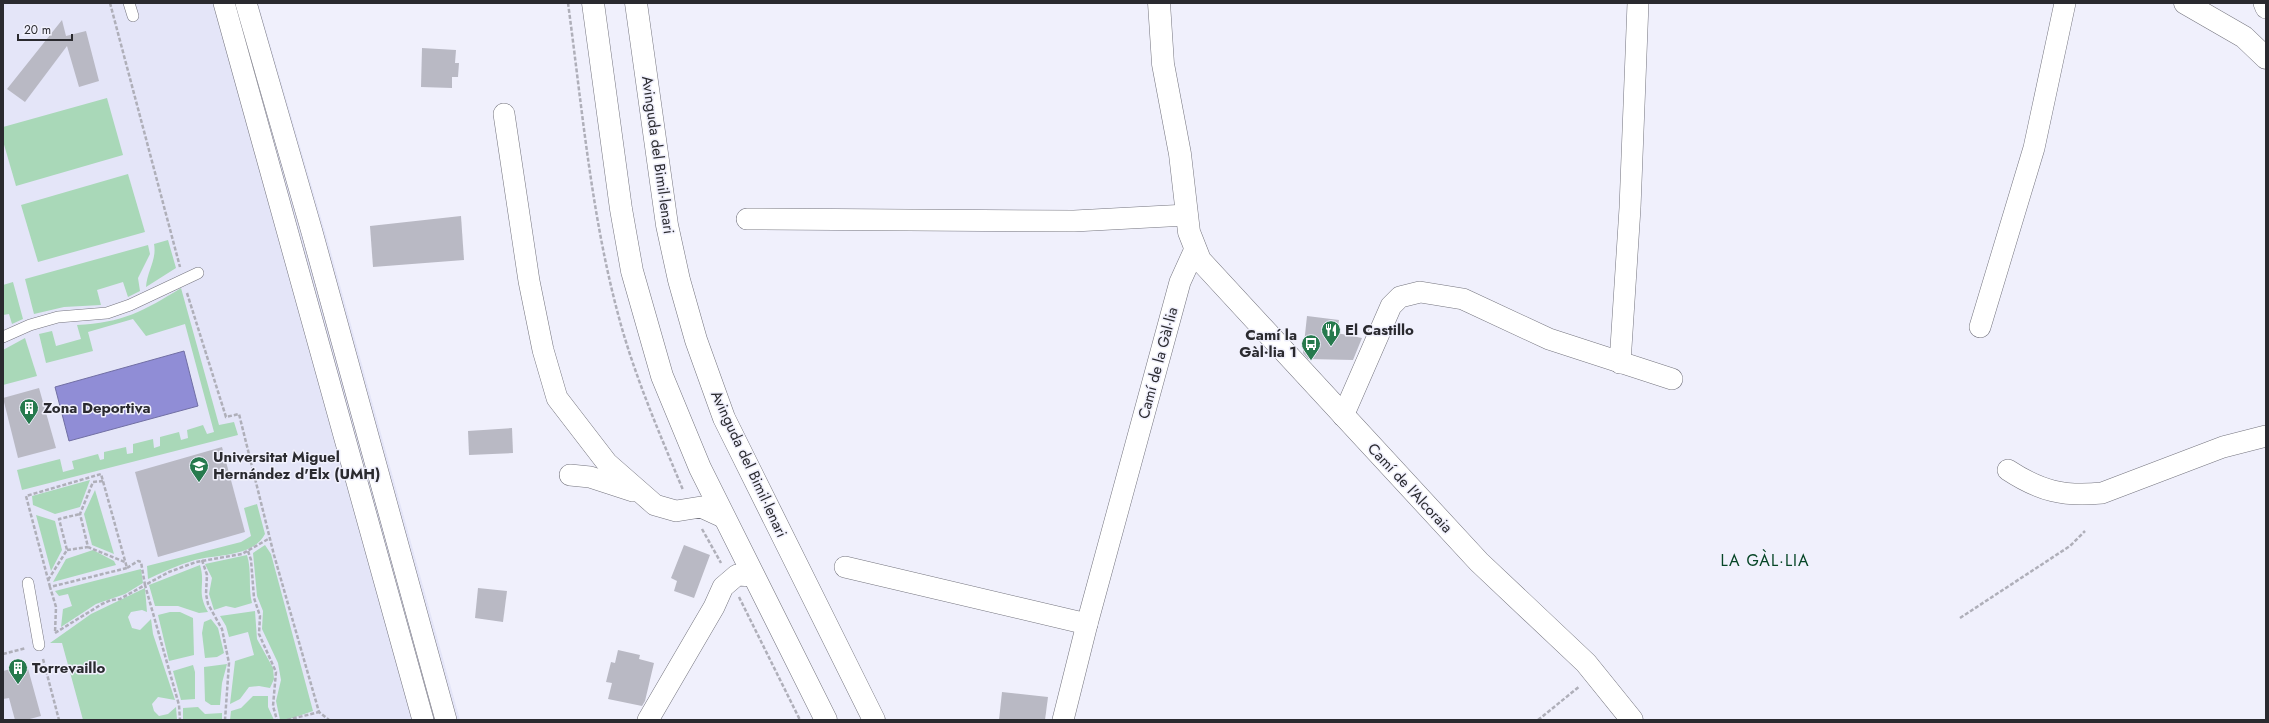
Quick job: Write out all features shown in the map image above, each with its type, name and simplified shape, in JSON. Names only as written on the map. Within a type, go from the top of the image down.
[{"type":"main road","points":[[593,3],[621,209],[632,271],[662,376],[679,421],[725,518],[826,720]]},
{"type":"main road","name":"Avinguda del Bimil·lenari","points":[[636,3],[667,225],[679,280],[696,340],[724,418],[874,720]]},
{"type":"main road","points":[[1159,3],[1163,64],[1180,154],[1189,232],[1195,249]]},
{"type":"main road","points":[[2185,3],[2244,37],[2266,58]]},
{"type":"main road","name":"Camí de l'Alcoraia","points":[[1195,249],[1208,270],[1343,416],[1479,562],[1586,663],[1632,720]]},
{"type":"street","points":[[224,3],[423,720]]},
{"type":"street","points":[[246,3],[314,240],[446,720]]},
{"type":"street","points":[[1620,363],[1630,208],[1638,3]]},
{"type":"street","points":[[1980,328],[2034,148],[2065,3]]},
{"type":"street","points":[[2264,3],[2266,8]]},
{"type":"street","points":[[504,114],[530,281],[543,350],[557,398],[607,463],[655,505],[676,511],[701,507],[725,518]]},
{"type":"street","points":[[747,219],[1074,221],[1187,215]]},
{"type":"street","name":"Camí de la Gàl·lia","points":[[1063,720],[1087,624],[1180,282],[1195,249]]},
{"type":"street","points":[[1343,416],[1391,306],[1400,297],[1420,292],[1463,299],[1549,338],[1620,363],[1672,379]]},
{"type":"street","points":[[2008,470],[2028,484],[2046,490],[2084,495],[2102,493],[2223,447],[2266,436]]},
{"type":"street","points":[[570,475],[590,477],[641,494]]},
{"type":"street","points":[[845,566],[1087,624]]},
{"type":"street","points":[[648,720],[710,614],[722,587],[737,575],[754,576]]},
{"type":"lane","points":[[129,3],[133,16]]},
{"type":"lane","points":[[3,337],[58,317],[107,313],[124,307],[198,273]]},
{"type":"lane","points":[[28,584],[39,645]]},
{"type":"path","points":[[110,3],[183,279],[226,417],[239,414],[270,538],[319,712],[329,720]]},
{"type":"path","points":[[55,633],[56,607],[26,496],[101,474],[127,568]]},
{"type":"path","points":[[88,547],[80,514],[93,482],[103,481]]},
{"type":"path","points":[[48,580],[67,550],[59,519],[80,514]]},
{"type":"path","points":[[1960,618],[2070,546],[2086,531]]},
{"type":"path","points":[[3,654],[39,645],[55,633],[102,604],[120,599],[169,572],[202,560],[248,551],[270,538]]},
{"type":"path","points":[[67,550],[88,547],[125,562]]},
{"type":"path","points":[[248,551],[251,560],[254,598],[260,616],[259,634],[276,672],[272,706],[277,720]]},
{"type":"path","points":[[202,560],[207,576],[207,599],[222,629],[229,663],[230,673],[225,697],[226,720]]},
{"type":"path","points":[[50,587],[127,568],[138,561],[142,562],[145,585],[179,705],[180,720]]},
{"type":"path","points":[[39,645],[59,720]]},
{"type":"path","points":[[1538,720],[1595,674]]},
{"type":"path","points":[[287,720],[319,712]]},
{"type":"shaded area","name":"Universitat Miguel Hernández d'Elx (UMH)","points":[[3,3],[258,3],[329,245],[460,720],[3,720]]},
{"type":"shaded area","points":[[184,351],[198,406],[69,441],[55,387]]},
{"type":"green space","points":[[107,98],[123,155],[16,186],[3,141],[3,127]]},
{"type":"green space","points":[[128,174],[145,232],[38,262],[21,205]]},
{"type":"green space","points":[[168,240],[176,268],[146,287],[155,250],[154,244]]},
{"type":"green space","points":[[148,245],[150,254],[138,278],[140,291],[128,297],[123,282],[97,290],[101,305],[64,307],[34,314],[25,279]]},
{"type":"green space","points":[[13,282],[23,319],[12,324],[9,314],[3,315],[3,285]]},
{"type":"green space","points":[[181,288],[219,425],[234,422],[238,435],[22,490],[17,470],[60,459],[63,472],[74,469],[72,461],[98,454],[100,460],[104,459],[104,452],[126,447],[127,454],[133,453],[133,444],[153,439],[154,448],[160,446],[160,437],[179,432],[181,440],[188,438],[187,430],[203,425],[207,434],[214,432],[185,324],[146,336],[133,319],[88,332],[93,351],[46,363],[39,334],[52,331],[56,346],[81,339],[77,325],[107,322],[132,314],[144,309]]},
{"type":"green space","points":[[25,338],[37,376],[3,385],[3,350]]},
{"type":"green space","points":[[90,480],[80,507],[55,514],[33,505],[32,496]]},
{"type":"green space","points":[[95,490],[114,554],[92,545],[84,514]]},
{"type":"green space","points":[[257,504],[265,534],[252,547],[243,551],[195,560],[148,579],[147,566],[241,542],[251,536],[244,508]]},
{"type":"green space","points":[[36,515],[55,521],[62,550],[51,571]]},
{"type":"green space","points":[[265,545],[271,554],[313,711],[287,720],[280,720],[276,701],[281,680],[278,663],[262,629],[263,611],[257,596],[253,553]]},
{"type":"green space","points":[[93,550],[114,561],[116,565],[53,582],[66,559]]},
{"type":"green space","points":[[247,555],[252,603],[235,608],[226,606],[214,610],[209,594],[212,578],[205,564]]},
{"type":"green space","points":[[200,565],[202,572],[202,593],[204,605],[208,612],[199,613],[178,606],[155,606],[149,585]]},
{"type":"green space","points":[[141,569],[143,583],[125,594],[96,604],[61,627],[63,609],[72,606],[68,594],[59,596],[55,591]]},
{"type":"green space","points":[[145,588],[147,612],[142,610],[131,612],[128,617],[132,628],[140,630],[151,619],[153,634],[175,700],[158,697],[152,704],[154,711],[159,716],[168,714],[176,707],[177,720],[83,720],[62,643],[50,643],[91,614]]},
{"type":"green space","points":[[255,611],[257,639],[273,668],[274,679],[270,688],[259,686],[249,687],[240,699],[230,704],[235,661],[254,655],[248,632],[229,637],[226,626],[220,616]]},
{"type":"green space","points":[[170,612],[180,612],[193,618],[194,655],[169,661],[158,615]]},
{"type":"green space","points":[[211,619],[218,628],[224,653],[217,657],[205,658],[202,633],[204,622]]},
{"type":"green space","points":[[227,664],[222,683],[220,705],[211,705],[205,701],[204,667]]},
{"type":"green space","points":[[193,665],[195,672],[195,699],[181,700],[173,671]]},
{"type":"green space","points":[[253,696],[268,696],[268,707],[274,720],[230,720],[231,711],[241,708]]},
{"type":"green space","points":[[198,707],[205,714],[222,713],[222,720],[183,720],[183,708]]},
{"type":"building","points":[[62,20],[66,36],[86,31],[99,81],[79,87],[67,46],[25,102],[7,89]]},
{"type":"building","points":[[422,48],[456,50],[455,63],[459,63],[458,77],[452,77],[452,88],[421,87]]},
{"type":"building","points":[[461,216],[464,260],[373,267],[370,226]]},
{"type":"building","name":"El Castillo","points":[[1307,316],[1339,320],[1337,333],[1362,338],[1353,360],[1308,359],[1303,353]]},
{"type":"building","name":"Zona Deportiva","points":[[39,388],[56,448],[18,458],[3,398]]},
{"type":"building","points":[[512,428],[513,453],[469,455],[468,431]]},
{"type":"building","points":[[222,447],[245,532],[158,557],[135,472]]},
{"type":"building","points":[[684,545],[710,555],[694,598],[674,591],[677,581],[671,578]]},
{"type":"building","points":[[478,588],[507,591],[503,622],[475,618]]},
{"type":"building","points":[[618,650],[640,655],[639,659],[654,663],[645,701],[642,706],[608,699],[612,683],[606,682],[611,662],[615,663]]},
{"type":"building","name":"Torrevaillo","points":[[27,665],[41,716],[26,720],[15,720],[9,698],[3,699],[3,671]]},
{"type":"building","points":[[1002,692],[1048,697],[1045,720],[999,720]]},
{"type":"place","name":"El Castillo","points":[[1331,347]]},
{"type":"place","name":"Camí la Gàl·lia 1","points":[[1311,361]]},
{"type":"place","name":"Zona Deportiva","points":[[29,425]]},
{"type":"place","name":"Universitat Miguel Hernández d'Elx (UMH)","points":[[199,483]]},
{"type":"place","name":"Torrevaillo","points":[[18,685]]},
{"type":"district","name":"LA GÀL·LIA","points":[[1765,560]]}]
